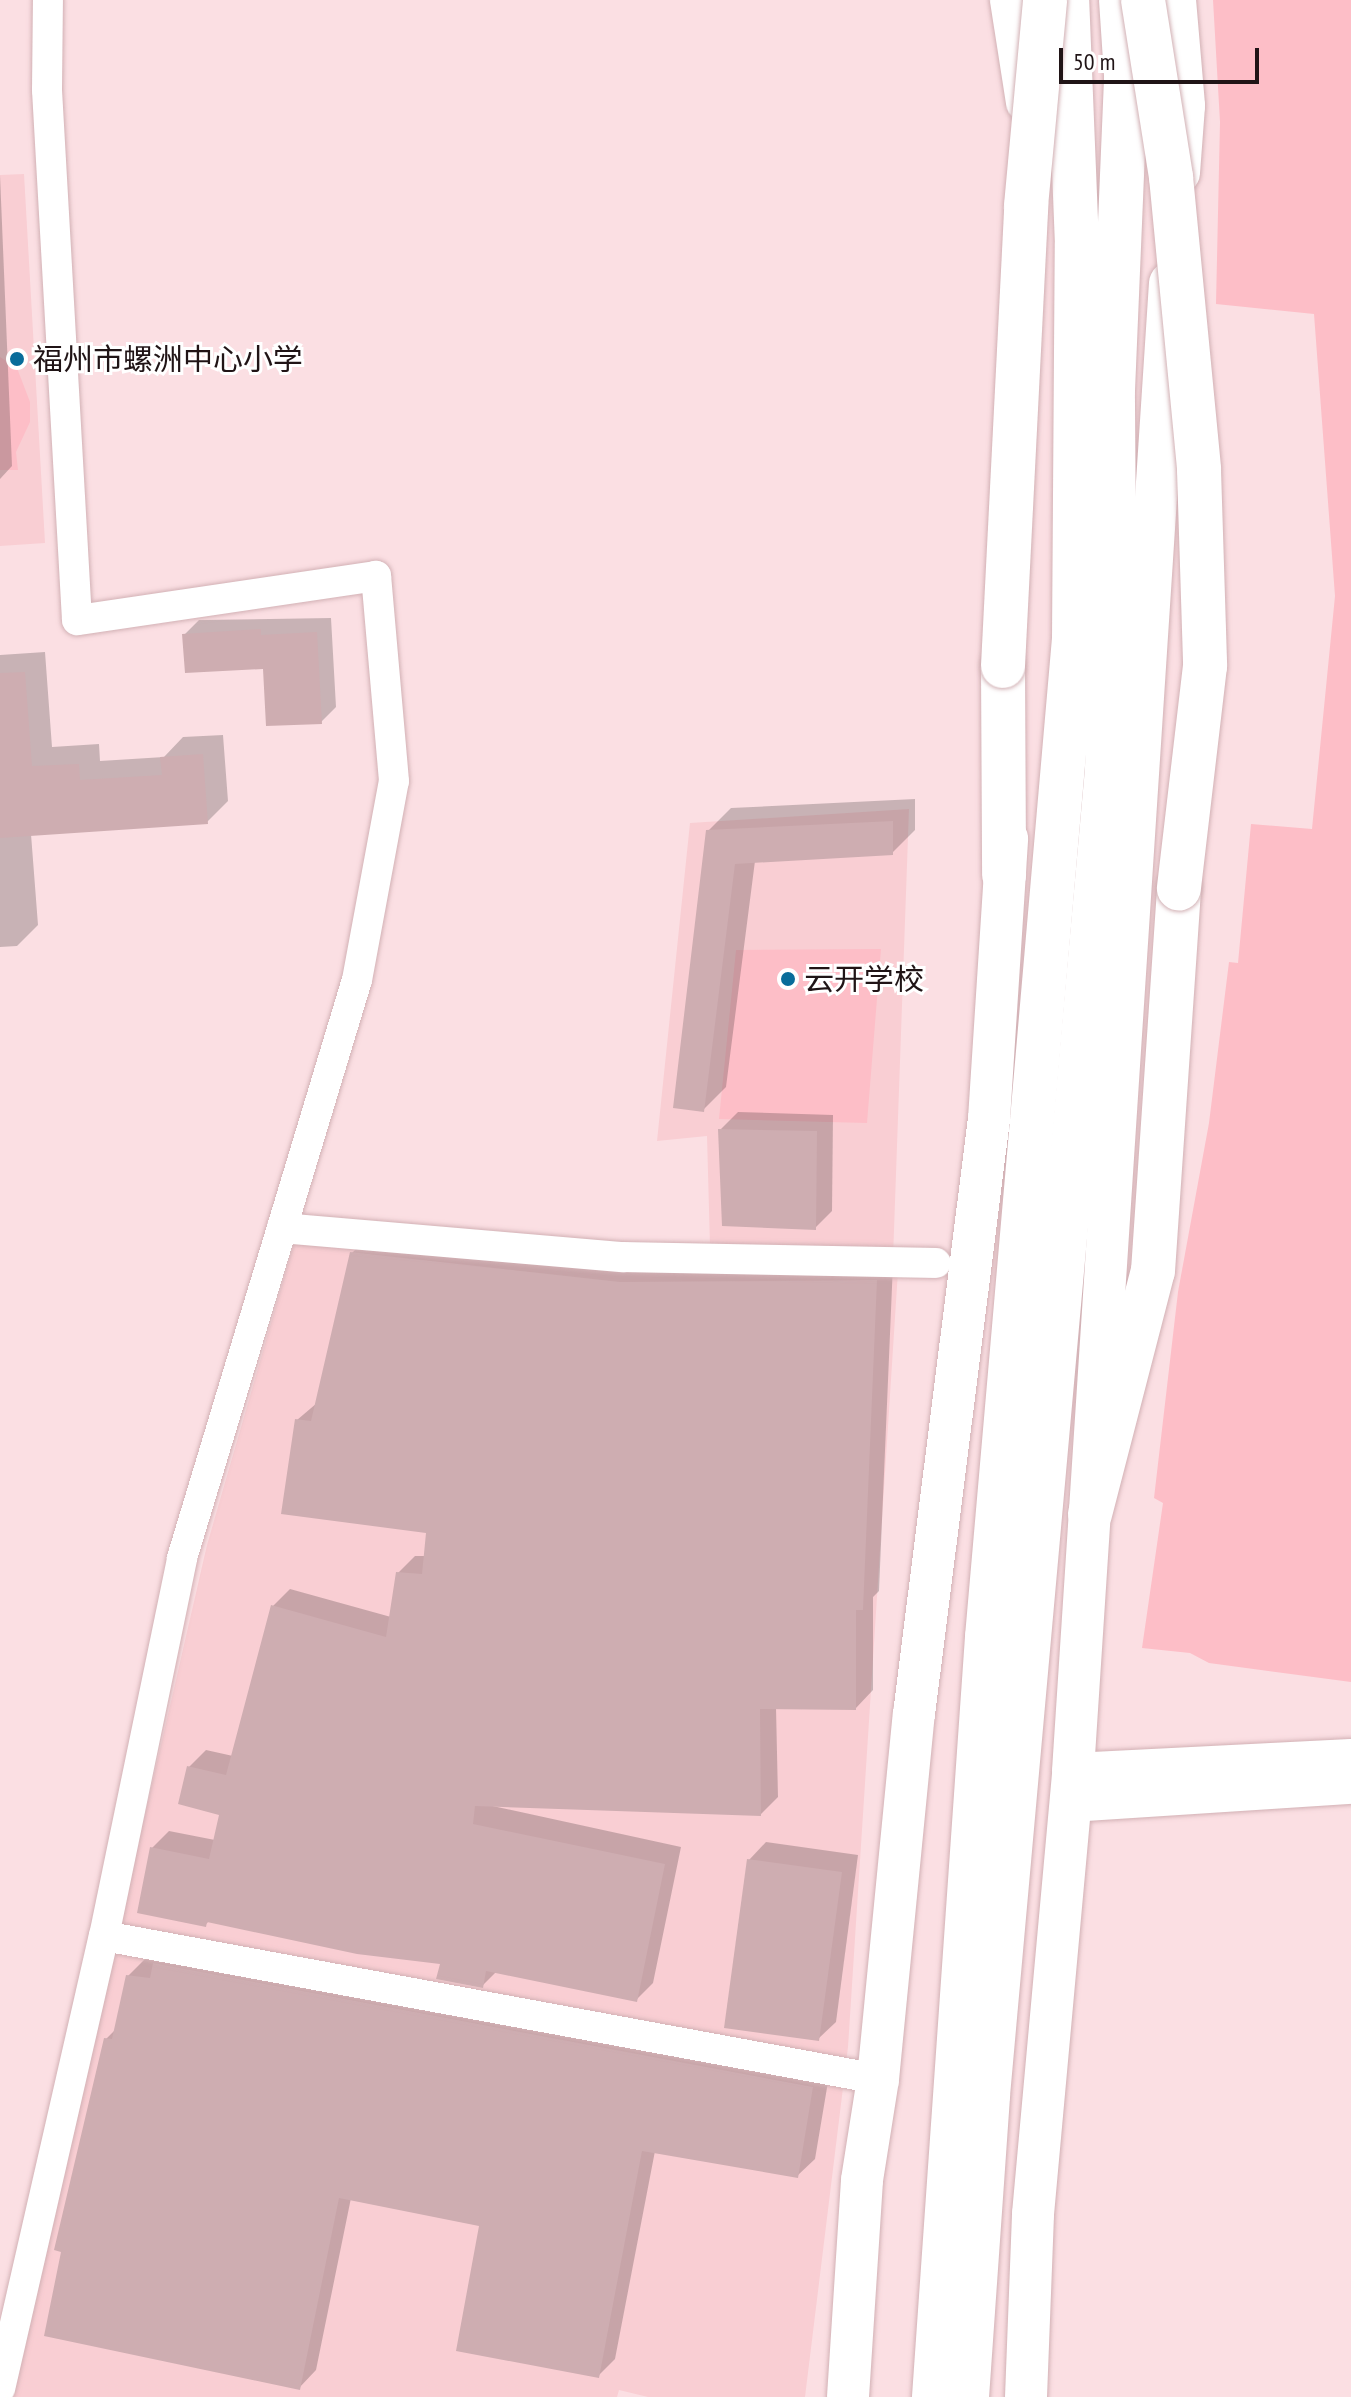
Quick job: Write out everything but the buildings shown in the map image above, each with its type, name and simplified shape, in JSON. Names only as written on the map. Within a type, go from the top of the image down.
[{"type":"highway","points":[[1004,875],[1003,666],[1026,206],[1045,0]]},
{"type":"highway","points":[[934,2397],[987,1637],[1074,638],[1077,245],[1067,0]]},
{"type":"highway","points":[[967,2397],[982,2166],[1107,769],[1114,577],[1113,390],[1126,75],[1121,0]]},
{"type":"highway","points":[[1090,1514],[1153,1271],[1179,888],[1205,666],[1199,470],[1171,177],[1143,0]]},
{"type":"main road","points":[[848,2397],[862,2180],[878,2079],[914,1714],[989,1119],[1004,875],[1023,644],[1033,299],[1027,99],[1011,0]]},
{"type":"main road","points":[[1026,2397],[1038,2138],[1072,1788],[1152,498],[1184,106],[1175,0]]},
{"type":"street","points":[[0,2389],[104,1936],[182,1558],[357,980],[394,781],[376,576],[77,620],[47,90],[48,0]]},
{"type":"street","points":[[282,1228],[592,1256],[936,1263]]},
{"type":"street","points":[[1072,1788],[1351,1757]]},
{"type":"street","points":[[1072,1788],[1351,1786]]},
{"type":"street","points":[[104,1936],[878,2079]]},
{"type":"shaded area","points":[[1213,0],[1351,0],[1351,1682],[1209,1663],[1190,1653],[1142,1648],[1163,1503],[1154,1498],[1178,1292],[1209,1123],[1229,962],[1238,963],[1251,824],[1312,829],[1335,596],[1314,314],[1216,304],[1220,122]]},
{"type":"shaded area","name":"福州市螺洲中心小学","points":[[24,174],[45,543],[0,546],[0,175]]},
{"type":"shaded area","points":[[0,357],[17,368],[30,402],[30,422],[16,452],[18,470],[0,470]]},
{"type":"shaded area","name":"云开学校","points":[[909,809],[893,1258],[710,1246],[707,1136],[657,1141],[690,823]]},
{"type":"shaded area","points":[[881,949],[867,1123],[719,1119],[736,950]]},
{"type":"shaded area","points":[[295,1240],[898,1271],[848,2047],[805,2397],[648,2397],[619,2390],[617,2397],[11,2397],[207,1545]]},
{"type":"place","name":"福州市螺洲中心小学","points":[[17,359]]},
{"type":"place","name":"云开学校","points":[[788,979]]}]
